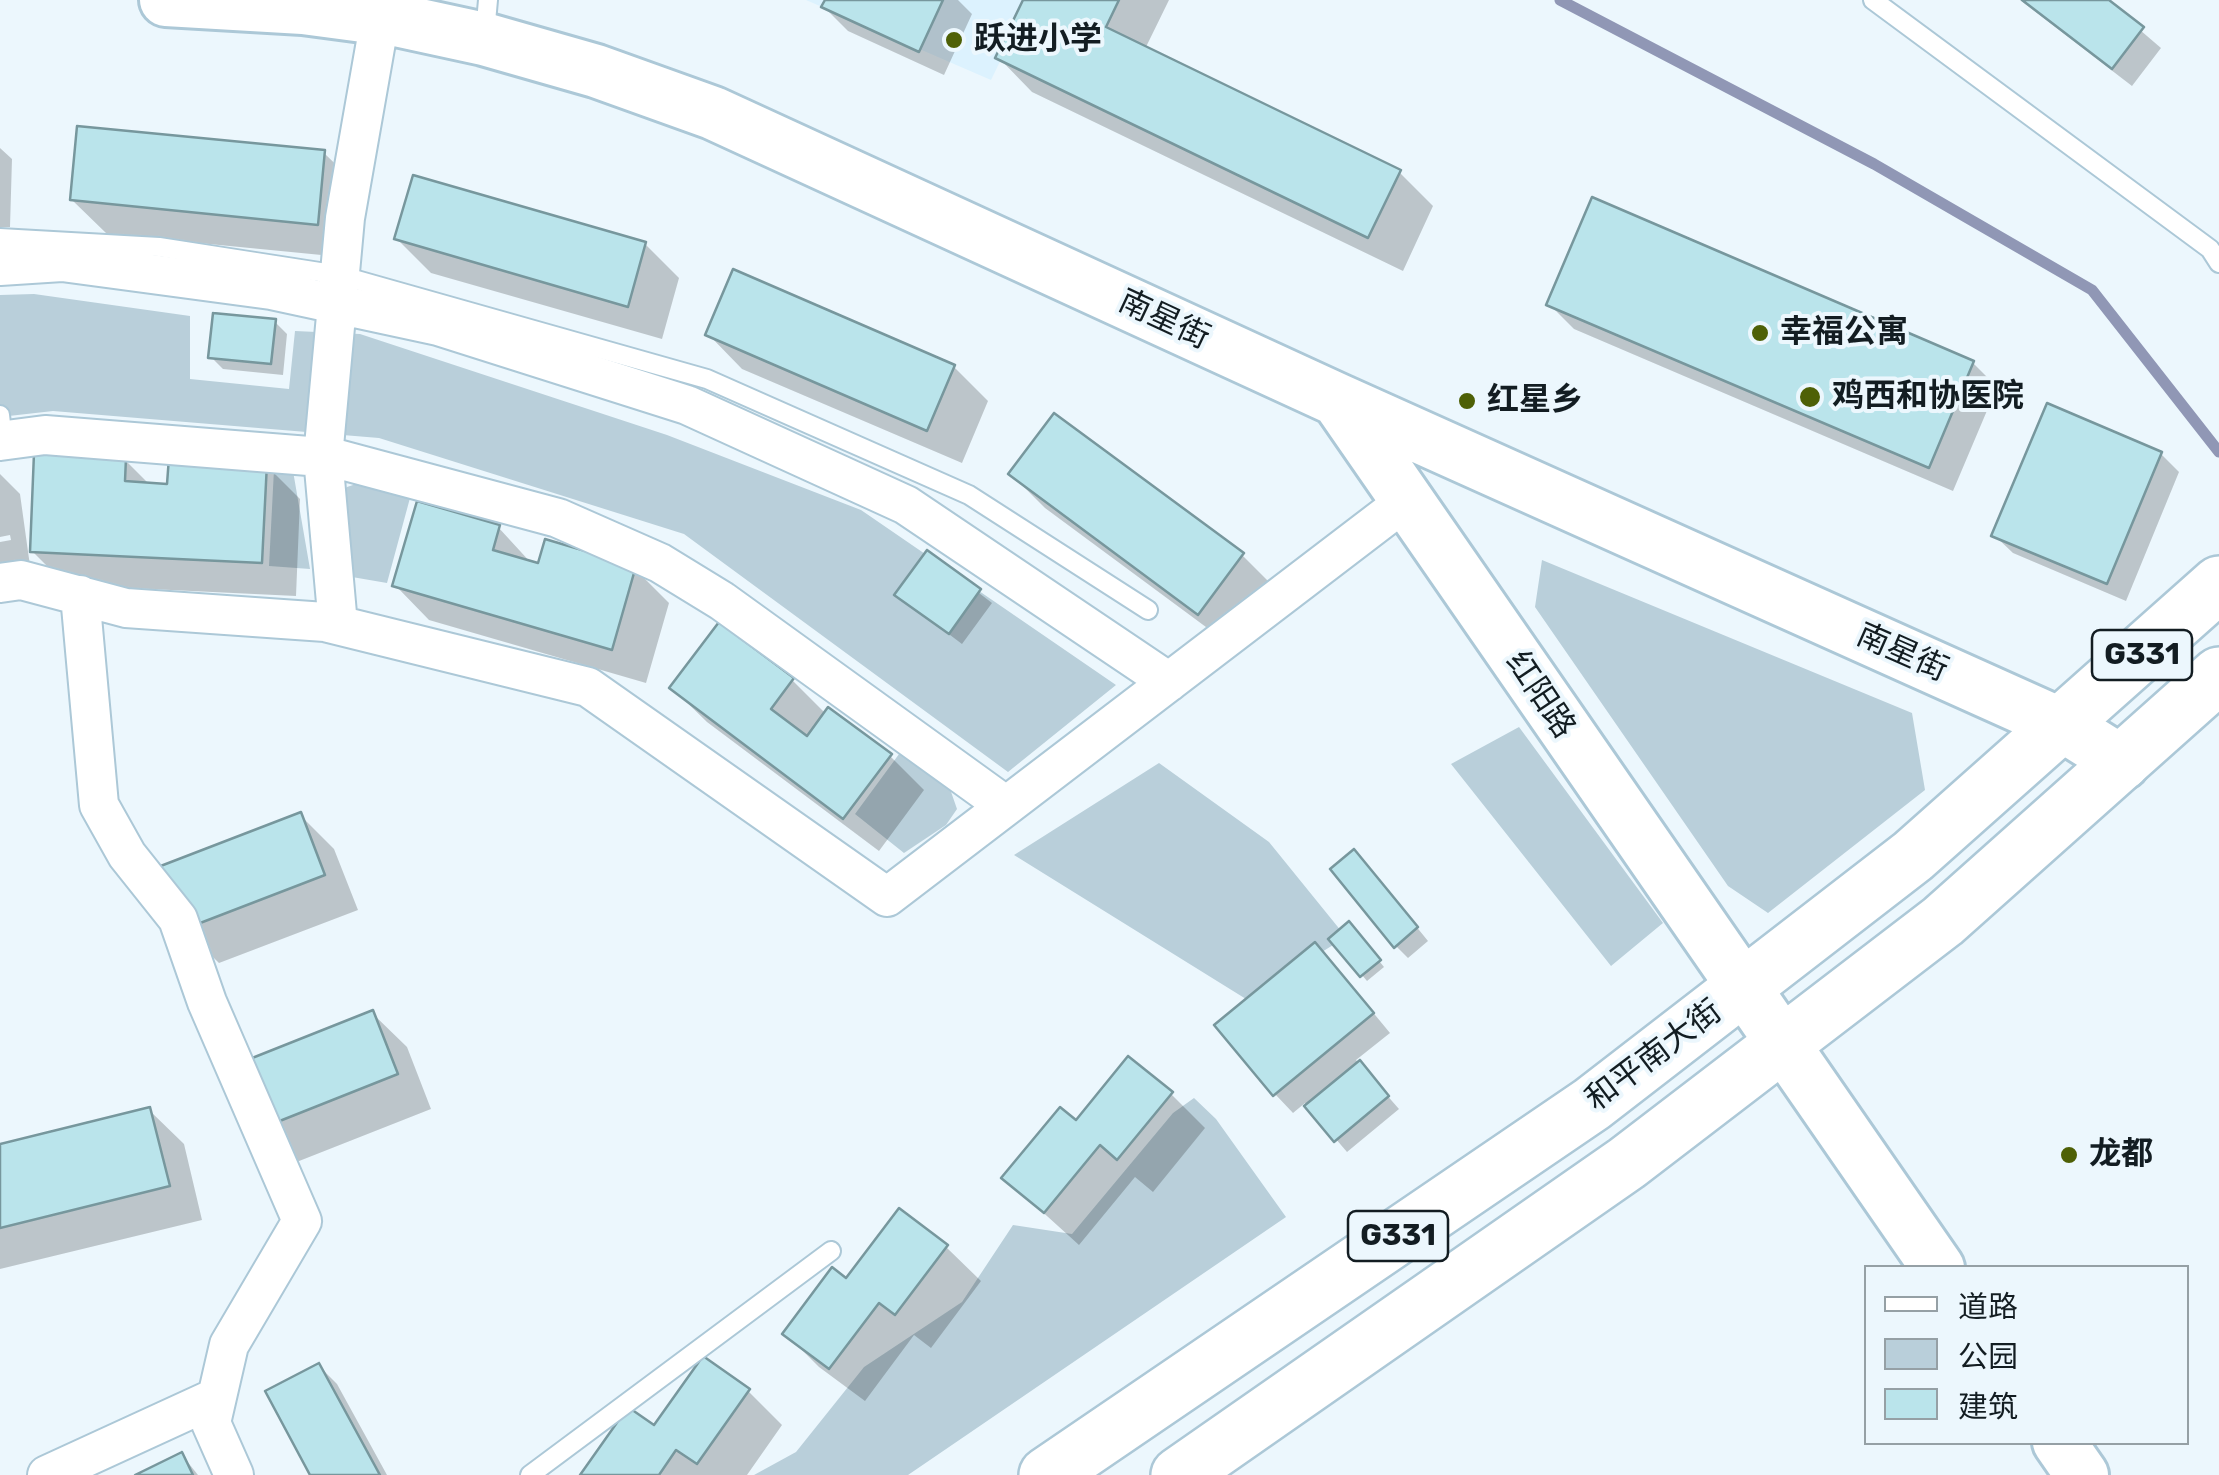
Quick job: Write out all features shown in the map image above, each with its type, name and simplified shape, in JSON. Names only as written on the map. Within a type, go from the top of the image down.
[{"type":"highway","name":"和平南大街","points":[[1047,1475],[1592,1104],[1913,856],[2064,726],[2219,584]]},
{"type":"highway","name":"和平南大街","points":[[1179,1475],[1627,1163],[1943,921],[2219,675]]},
{"type":"street","name":"南星街","points":[[166,0],[380,18],[486,19],[596,71],[713,113],[1338,400],[2064,726],[2123,763]]},
{"type":"street","points":[[338,625],[323,457],[338,290],[380,18]]},
{"type":"street","points":[[0,266],[62,262],[271,290],[338,290],[687,405],[906,505],[1169,682]]},
{"type":"street","name":"红阳路","points":[[1338,400],[1742,989],[1784,1041]]},
{"type":"street","points":[[1,432],[323,457],[558,518],[660,563],[722,601],[1006,806]]},
{"type":"street","points":[[0,582],[21,580],[126,608],[338,625],[588,686],[887,896],[1407,500]]},
{"type":"street","points":[[80,595],[99,804],[127,854],[178,919],[207,1002],[302,1221],[229,1345],[211,1423],[234,1475]]},
{"type":"street","points":[[1784,1041],[1936,1265]]},
{"type":"street","points":[[46,1475],[217,1397]]},
{"type":"street","points":[[2062,1445],[2082,1475]]},
{"type":"lane","points":[[1873,0],[2210,249],[2219,263]]},
{"type":"lane","points":[[0,238],[159,247],[707,378],[969,496],[1148,610]]},
{"type":"lane","points":[[530,1475],[831,1251]]},
{"type":"shaded area","name":"跃进小学","points":[[806,0],[1030,0],[991,80]]},
{"type":"green space","points":[[34,294],[190,316],[190,379],[289,389],[295,331],[360,334],[667,435],[861,510],[1116,685],[1008,772],[684,534],[379,438],[53,411],[0,417],[0,295]]},
{"type":"green space","points":[[274,469],[293,471],[310,569],[269,566]]},
{"type":"green space","points":[[362,482],[410,498],[387,583],[352,577],[339,496],[347,487]]},
{"type":"green space","points":[[1542,560],[1912,713],[1925,790],[1768,913],[1728,886],[1535,607]]},
{"type":"green space","points":[[1519,727],[1663,923],[1611,966],[1451,764]]},
{"type":"green space","points":[[902,750],[949,786],[957,809],[946,825],[904,853],[855,814]]},
{"type":"green space","points":[[1159,763],[1269,842],[1346,937],[1246,999],[1014,855]]},
{"type":"green space","points":[[1194,1098],[1216,1119],[1286,1217],[908,1475],[754,1475],[796,1452],[864,1367],[962,1302],[1013,1225],[1072,1234],[1173,1113]]},
{"type":"building","points":[[825,0],[943,0],[919,52],[821,7]]},
{"type":"building","points":[[1023,0],[1119,0],[1106,27],[1401,170],[1368,238],[995,58]]},
{"type":"building","points":[[2022,0],[2109,0],[2144,27],[2112,69]]},
{"type":"building","points":[[77,126],[325,150],[318,225],[70,200]]},
{"type":"building","points":[[413,175],[646,242],[628,307],[394,239]]},
{"type":"building","name":"幸福公寓","points":[[1592,197],[1974,361],[1929,468],[1546,305]]},
{"type":"building","points":[[733,269],[955,365],[927,431],[705,335]]},
{"type":"building","points":[[213,313],[276,319],[271,364],[208,358]]},
{"type":"building","points":[[2047,403],[2162,452],[2107,584],[1991,536]]},
{"type":"building","points":[[1054,413],[1244,553],[1198,615],[1008,474]]},
{"type":"building","points":[[34,453],[126,458],[125,481],[167,484],[169,457],[267,463],[262,563],[30,552]]},
{"type":"building","points":[[417,501],[500,525],[493,550],[538,563],[545,539],[636,566],[612,650],[392,586]]},
{"type":"building","points":[[927,550],[981,589],[949,634],[894,595]]},
{"type":"building","points":[[719,622],[794,678],[771,709],[807,736],[828,707],[892,754],[843,819],[669,688]]},
{"type":"building","points":[[301,812],[325,875],[182,930],[158,867]]},
{"type":"building","points":[[1354,849],[1418,927],[1394,948],[1330,869]]},
{"type":"building","points":[[1349,921],[1381,960],[1360,977],[1328,939]]},
{"type":"building","points":[[1315,942],[1374,1013],[1273,1096],[1214,1025]]},
{"type":"building","points":[[373,1010],[398,1074],[252,1132],[227,1068]]},
{"type":"building","points":[[1128,1056],[1173,1092],[1117,1160],[1100,1145],[1044,1213],[1001,1178],[1060,1107],[1076,1120]]},
{"type":"building","points":[[1360,1060],[1389,1096],[1334,1142],[1304,1106]]},
{"type":"building","points":[[150,1107],[170,1186],[0,1228],[0,1144]]},
{"type":"building","points":[[899,1208],[948,1245],[895,1315],[879,1303],[829,1369],[782,1334],[832,1267],[846,1278]]},
{"type":"building","points":[[703,1356],[750,1389],[697,1464],[676,1450],[659,1475],[580,1475],[628,1407],[654,1425]]},
{"type":"building","points":[[319,1363],[380,1475],[310,1475],[265,1391]]},
{"type":"building","points":[[182,1452],[193,1475],[135,1475]]},
{"type":"waterway","points":[[1560,0],[1874,164],[2092,290],[2219,452]]},
{"type":"place","name":"跃进小学","points":[[954,40]]},
{"type":"place","name":"幸福公寓","points":[[1760,333]]},
{"type":"place","name":"鸡西和协医院","points":[[1810,397]]},
{"type":"place","name":"红星乡","points":[[1467,401]]},
{"type":"place","name":"龙都","points":[[2069,1155]]}]
